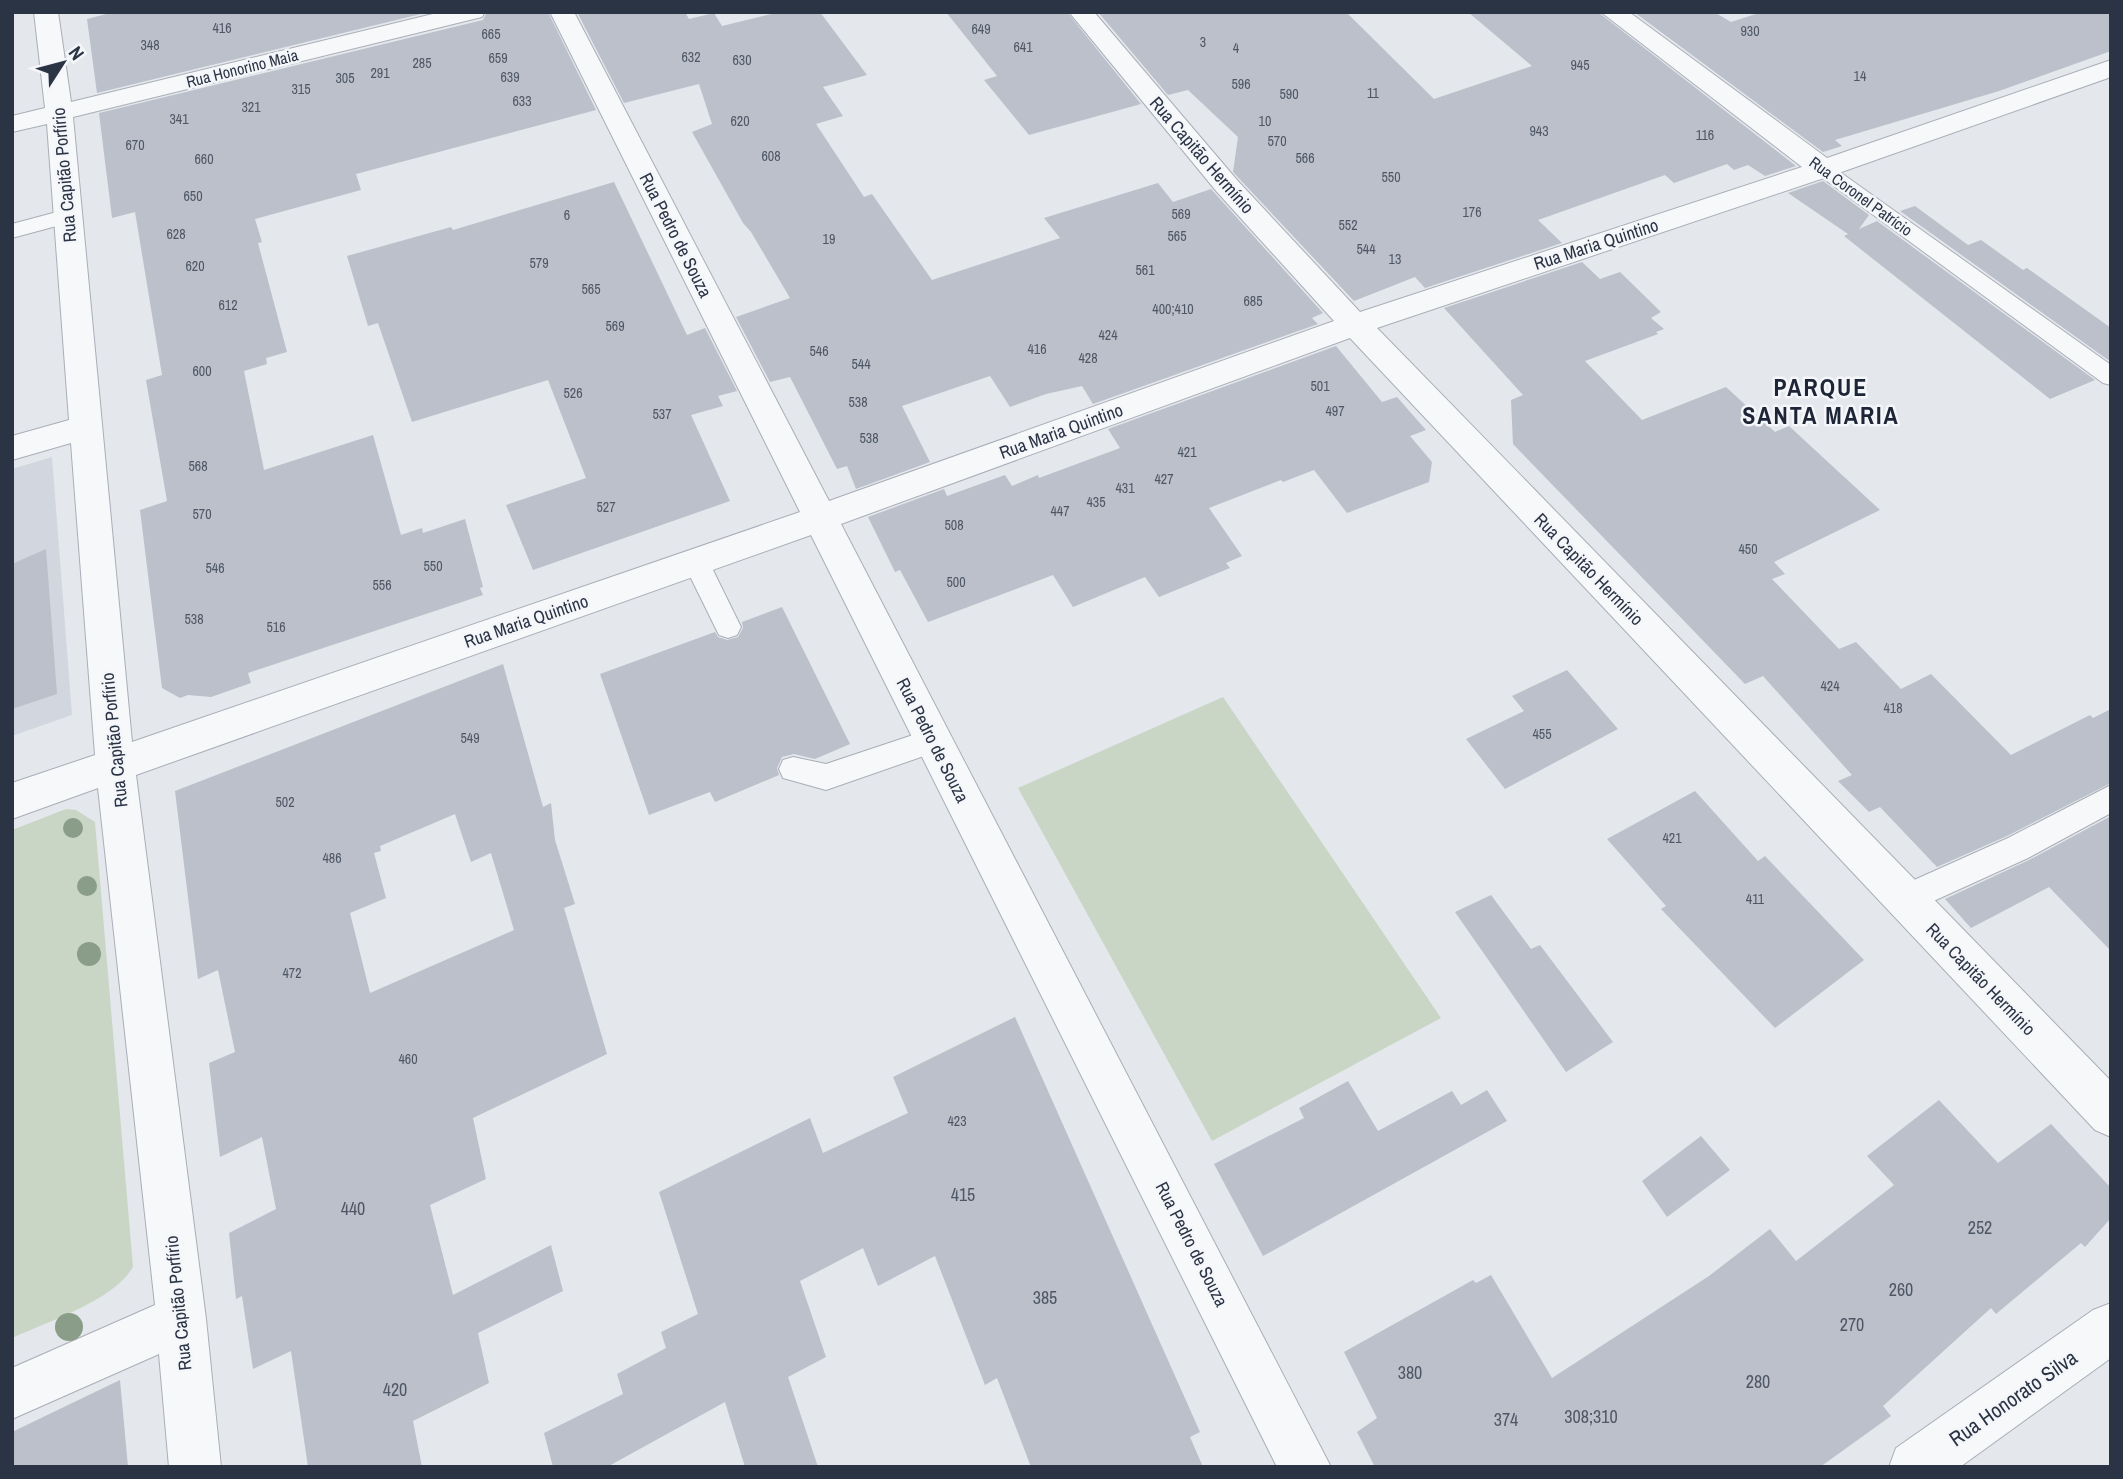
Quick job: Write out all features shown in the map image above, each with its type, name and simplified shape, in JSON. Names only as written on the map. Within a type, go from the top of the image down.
[{"type":"street","name":"Rua Capitão Porfírio","points":[[46,12],[59,113],[115,764],[181,1319],[195,1467]]},
{"type":"street","name":"Rua Honorino Maia","points":[[12,124],[472,12]]},
{"type":"street","name":"Rua Pedro de Souza","points":[[562,12],[1305,1467]]},
{"type":"street","name":"Rua Capitão Hermínio","points":[[1081,12],[1227,186],[1354,325],[2111,1114]]},
{"type":"street","name":"Rua Coronel Patrício","points":[[1613,12],[1824,169]]},
{"type":"street","name":"Rua Maria Quintino","points":[[12,801],[821,519],[1354,325],[1824,169],[2111,68]]},
{"type":"street","points":[[12,448],[86,427]]},
{"type":"street","points":[[12,1394],[181,1319]]},
{"type":"street","name":"Rua Honorato Silva","points":[[1915,1467],[2111,1328]]},
{"type":"lane","name":"Rua Coronel Patrício","points":[[1824,169],[2111,377]]},
{"type":"lane","points":[[12,231],[68,216]]},
{"type":"lane","points":[[696,562],[728,627]]},
{"type":"lane","points":[[793,769],[826,777],[934,740]]},
{"type":"lane","points":[[1905,899],[2018,848],[2111,798]]},
{"type":"shaded area","points":[[52,457],[72,715],[12,736],[12,469]]},
{"type":"green space","points":[[1223,697],[1441,1018],[1212,1141],[1018,788]]},
{"type":"green space","points":[[66,809],[76,810],[95,822],[133,1267],[111,1290],[95,1300],[12,1338],[12,830]]},
{"type":"building","points":[[114,12],[429,12],[97,93],[87,19]]},
{"type":"building","points":[[487,12],[548,12],[596,110],[356,174],[361,190],[255,219],[262,242],[258,243],[287,352],[266,358],[267,364],[244,371],[264,470],[373,435],[401,535],[422,528],[423,533],[465,519],[483,595],[248,673],[251,683],[211,697],[188,695],[180,698],[162,688],[140,510],[167,501],[146,380],[162,375],[135,212],[112,218],[99,113],[483,20]]},
{"type":"building","points":[[577,12],[685,12],[689,19],[714,13],[722,26],[779,12],[820,12],[867,75],[823,87],[843,116],[816,124],[864,197],[872,194],[932,280],[1060,238],[1044,218],[1158,183],[1173,202],[1211,189],[1323,313],[1312,318],[1318,324],[1093,404],[1082,386],[1046,394],[1010,407],[990,376],[902,406],[930,462],[856,489],[847,466],[837,469],[790,377],[770,382],[736,317],[790,298],[743,223],[692,132],[712,124],[699,84],[624,103]]},
{"type":"building","points":[[946,12],[1067,12],[1141,104],[1029,135],[984,80],[997,76]]},
{"type":"building","points":[[1098,12],[1346,12],[1434,99],[1532,66],[1468,12],[1598,12],[1796,166],[1765,176],[1748,165],[1734,170],[1727,164],[1674,183],[1665,175],[1538,220],[1562,243],[1425,288],[1415,277],[1354,301],[1233,172],[1238,137],[1188,90],[1168,95]]},
{"type":"building","points":[[1634,12],[1714,12],[1731,22],[1762,12],[2111,12],[2111,51],[1999,91],[1835,140],[1842,146],[1823,152]]},
{"type":"building","points":[[1823,181],[1869,215],[1859,229],[1877,221],[2095,380],[2050,399],[1844,236],[1848,234],[1788,193]]},
{"type":"building","points":[[614,182],[687,335],[705,328],[737,391],[718,396],[723,406],[691,415],[730,501],[533,570],[506,505],[586,478],[548,380],[412,422],[378,323],[368,326],[347,256],[451,227],[453,230]]},
{"type":"building","points":[[1915,206],[1968,245],[1981,240],[2023,270],[2027,268],[2111,328],[2111,362],[1900,211]]},
{"type":"building","points":[[1582,262],[1600,279],[1620,272],[1661,312],[1651,318],[1664,329],[1656,332],[1658,334],[1585,361],[1642,420],[1726,387],[1775,432],[1789,426],[1880,510],[1774,562],[1785,574],[1772,579],[1839,649],[1856,642],[1901,689],[1931,674],[2011,755],[2090,715],[2093,718],[2111,709],[2111,783],[2007,836],[1937,867],[1880,807],[1869,812],[1838,781],[1852,775],[1763,676],[1745,684],[1513,444],[1511,400],[1523,395],[1444,308]]},
{"type":"building","points":[[1336,346],[1382,402],[1397,397],[1426,430],[1410,436],[1432,462],[1429,482],[1347,513],[1314,470],[1209,508],[1242,556],[1226,563],[1230,568],[1159,597],[1145,577],[1073,607],[1053,575],[928,622],[900,570],[895,572],[868,517],[944,489],[947,496],[1005,475],[1012,486],[1038,475],[1039,478],[1120,448],[1108,429]]},
{"type":"building","points":[[46,549],[57,694],[12,709],[12,564]]},
{"type":"building","points":[[782,607],[850,744],[815,759],[794,754],[782,757],[777,768],[779,775],[715,802],[710,792],[649,815],[600,674],[715,632],[718,637],[727,640],[738,637],[743,628],[742,622]]},
{"type":"building","points":[[503,664],[543,807],[551,803],[555,840],[575,904],[564,908],[607,1054],[473,1118],[486,1179],[430,1205],[453,1295],[551,1245],[563,1291],[478,1333],[489,1383],[413,1421],[422,1467],[308,1467],[291,1351],[253,1369],[242,1296],[236,1299],[229,1233],[276,1209],[262,1137],[220,1157],[209,1063],[235,1052],[218,970],[198,979],[175,791]],"holes":[[[455,814],[471,862],[491,853],[514,930],[370,993],[350,913],[386,898],[374,853],[381,851],[380,846]]]},
{"type":"building","points":[[1567,670],[1618,729],[1505,789],[1466,739],[1524,711],[1512,696]]},
{"type":"building","points":[[1695,791],[1758,861],[1765,856],[1864,960],[1775,1028],[1661,909],[1666,906],[1607,839]]},
{"type":"building","points":[[2111,816],[2111,951],[2049,887],[1971,928],[1945,899],[2029,860]]},
{"type":"building","points":[[1491,895],[1531,949],[1540,945],[1613,1042],[1566,1072],[1455,912]]},
{"type":"building","points":[[1015,1017],[1200,1432],[1190,1437],[1203,1467],[1031,1467],[997,1378],[985,1385],[935,1256],[878,1286],[863,1248],[800,1281],[826,1357],[788,1377],[818,1467],[745,1467],[725,1402],[607,1467],[553,1467],[544,1433],[623,1394],[617,1374],[666,1348],[661,1332],[698,1314],[659,1192],[810,1118],[823,1153],[908,1113],[893,1077]]},
{"type":"building","points":[[1348,1081],[1378,1131],[1452,1091],[1461,1105],[1487,1090],[1507,1121],[1263,1256],[1214,1164],[1304,1118],[1299,1108]]},
{"type":"building","points":[[1939,1100],[1998,1163],[2051,1124],[2111,1188],[2111,1218],[2085,1247],[2081,1243],[1996,1314],[1991,1308],[1883,1406],[1891,1416],[1820,1467],[1375,1467],[1357,1432],[1377,1418],[1344,1352],[1473,1280],[1476,1283],[1491,1275],[1552,1378],[1709,1276],[1770,1229],[1796,1261],[1894,1185],[1867,1156]]},
{"type":"building","points":[[1701,1136],[1730,1170],[1667,1217],[1642,1181]]},
{"type":"building","points":[[120,1380],[128,1467],[12,1467],[12,1432]]},
{"type":"district","name":"PARQUE SANTA MARIA","points":[[1821,401]]}]
